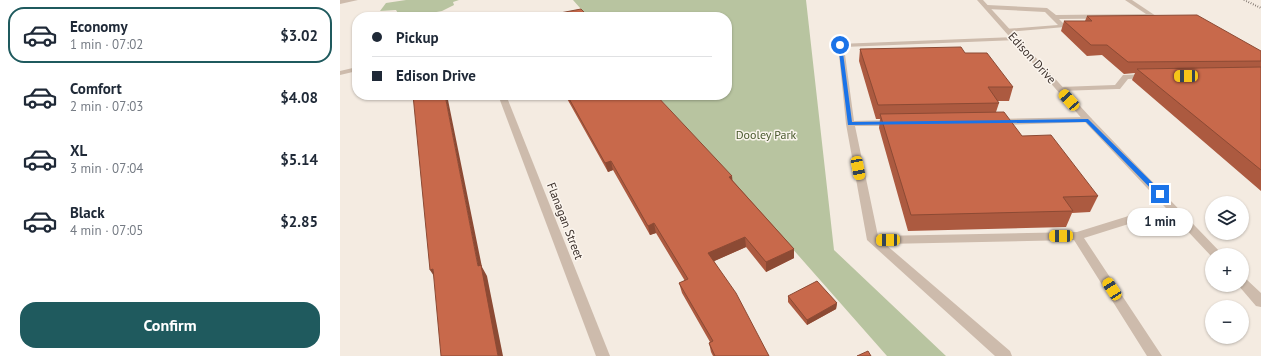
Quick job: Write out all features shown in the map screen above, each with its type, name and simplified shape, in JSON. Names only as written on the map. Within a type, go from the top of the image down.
[{"type":"street","points":[[340,2],[355,0]]},
{"type":"street","name":"Edison Drive","points":[[980,0],[1088,120],[1211,248]]},
{"type":"street","points":[[1054,17],[1153,16],[1128,0]]},
{"type":"street","points":[[986,7],[1047,10],[1063,26],[1008,30]]},
{"type":"street","points":[[1005,356],[873,240],[850,124],[840,45],[1015,39]]},
{"type":"street","points":[[340,73],[352,70]]},
{"type":"street","points":[[1060,89],[1117,88],[1126,77],[1158,76]]},
{"type":"street","name":"Flanagan Street","points":[[504,100],[603,356]]},
{"type":"street","points":[[993,122],[1088,120]]},
{"type":"street","points":[[850,124],[905,123]]},
{"type":"street","points":[[873,240],[1077,236],[1135,218],[1181,216]]},
{"type":"street","points":[[1077,236],[1155,356]]},
{"type":"street","points":[[1249,289],[1261,302]]},
{"type":"green space","points":[[406,0],[459,0],[453,2],[454,5],[436,12],[397,12],[396,10],[380,11],[386,3]]},
{"type":"green space","name":"Dooley Park","points":[[573,0],[806,0],[834,250],[946,356],[887,356],[661,100],[732,100],[732,12],[584,12]]},
{"type":"building","points":[[581,9],[584,12],[565,12]]},
{"type":"building","points":[[1197,15],[1261,51],[1261,61],[1128,62],[1107,45],[1091,45],[1064,21],[1092,21],[1087,16]]},
{"type":"building","points":[[961,47],[965,53],[987,53],[1013,87],[988,87],[999,103],[878,105],[860,49]]},
{"type":"building","points":[[1261,67],[1261,170],[1137,69]]},
{"type":"building","points":[[413,100],[446,100],[478,266],[481,265],[498,356],[441,356],[433,269],[430,270]]},
{"type":"building","points":[[570,100],[661,100],[732,176],[729,177],[794,249],[766,262],[745,237],[708,253],[736,293],[769,356],[715,356],[709,343],[713,341],[679,283],[688,279],[654,223],[648,226],[611,161],[605,163]]},
{"type":"building","points":[[1004,112],[1022,136],[1051,135],[1098,196],[1063,197],[1073,211],[911,215],[880,114]]},
{"type":"building","points":[[817,281],[837,303],[807,320],[788,296]]},
{"type":"building","points":[[868,351],[871,356],[857,356]]},
{"type":"railway","points":[[1244,0],[1261,8]]},
{"type":"route","points":[[840,45],[850,124],[1088,120],[1160,194]]}]
